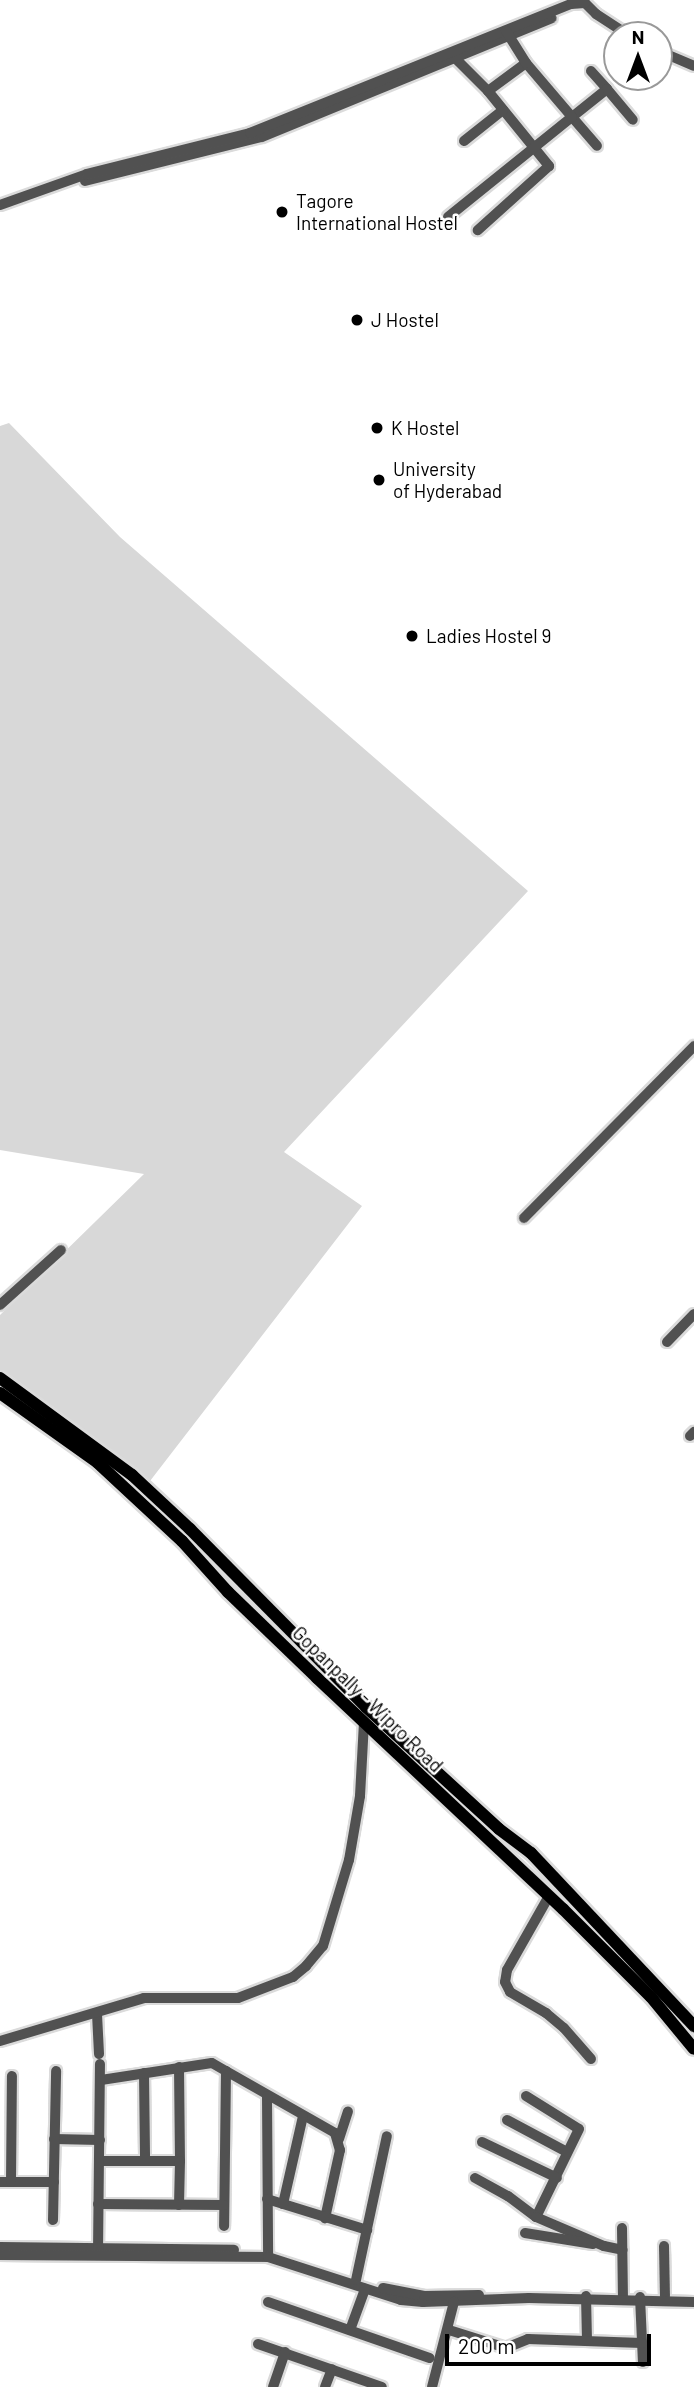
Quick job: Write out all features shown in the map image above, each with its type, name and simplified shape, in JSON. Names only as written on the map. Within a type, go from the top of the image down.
[{"type":"main road","name":"Gopanpally - Wipro Road","points":[[0,1378],[117,1465],[190,1529],[366,1706],[499,1829],[531,1853],[694,2026]]},
{"type":"main road","name":"Gopanpally - Wipro Road","points":[[0,1393],[98,1463],[182,1541],[228,1592],[563,1909],[651,1997],[694,2049]]},
{"type":"main road","points":[[108,1474],[117,1465]]},
{"type":"main road","points":[[563,1909],[570,1895]]},
{"type":"street","points":[[0,205],[87,174],[250,133],[588,1],[596,15],[606,21]]},
{"type":"street","points":[[63,184],[262,137],[456,59],[506,33]]},
{"type":"street","points":[[506,33],[526,63],[597,146]]},
{"type":"street","points":[[673,57],[694,66]]},
{"type":"street","points":[[456,59],[548,162],[548,170],[478,230]]},
{"type":"street","points":[[488,92],[526,63]]},
{"type":"street","points":[[591,71],[603,84]]},
{"type":"street","points":[[448,217],[604,91]]},
{"type":"street","points":[[609,91],[633,120]]},
{"type":"street","points":[[464,141],[503,110]]},
{"type":"street","points":[[524,1218],[694,1046]]},
{"type":"street","points":[[0,1305],[61,1250]]},
{"type":"street","points":[[667,1342],[694,1314]]},
{"type":"street","points":[[0,2041],[144,1998],[238,1998],[293,1977],[306,1966],[323,1946],[349,1860],[360,1796],[364,1723]]},
{"type":"street","points":[[549,1896],[507,1970],[505,1982],[510,1992],[546,2013],[564,2028],[591,2059]]},
{"type":"street","points":[[97,2014],[101,2080],[98,2252]]},
{"type":"street","points":[[101,2080],[212,2063],[335,2133],[339,2139]]},
{"type":"street","points":[[179,2067],[179,2205]]},
{"type":"street","points":[[53,2220],[56,2071]]},
{"type":"street","points":[[224,2227],[226,2071]]},
{"type":"street","points":[[144,2073],[145,2161]]},
{"type":"street","points":[[12,2076],[5,2182],[54,2182]]},
{"type":"street","points":[[267,2096],[268,2254]]},
{"type":"street","points":[[526,2096],[579,2129],[536,2217]]},
{"type":"street","points":[[325,2218],[340,2150],[339,2139],[348,2111]]},
{"type":"street","points":[[283,2204],[303,2116]]},
{"type":"street","points":[[508,2120],[567,2152]]},
{"type":"street","points":[[356,2280],[387,2136]]},
{"type":"street","points":[[54,2139],[100,2140]]},
{"type":"street","points":[[482,2142],[557,2178]]},
{"type":"street","points":[[99,2161],[180,2161]]},
{"type":"street","points":[[475,2178],[508,2196],[536,2217],[604,2246]]},
{"type":"street","points":[[268,2199],[367,2230]]},
{"type":"street","points":[[99,2204],[224,2205]]},
{"type":"street","points":[[622,2228],[623,2296]]},
{"type":"street","points":[[525,2233],[622,2250]]},
{"type":"street","points":[[664,2246],[665,2296]]},
{"type":"street","points":[[0,2247],[98,2252],[268,2254],[404,2294],[694,2302]]},
{"type":"street","points":[[0,2255],[98,2252]]},
{"type":"street","points":[[268,2254],[401,2300],[454,2302],[623,2296],[640,2299],[694,2297]]},
{"type":"street","points":[[349,2330],[365,2289]]},
{"type":"street","points":[[586,2297],[587,2339]]},
{"type":"street","points":[[640,2299],[643,2362]]},
{"type":"street","points":[[268,2302],[430,2358]]},
{"type":"street","points":[[432,2387],[449,2330],[454,2302]]},
{"type":"street","points":[[449,2330],[506,2348],[528,2339],[642,2343]]},
{"type":"street","points":[[258,2344],[379,2387]]},
{"type":"street","points":[[273,2387],[285,2352]]},
{"type":"street","points":[[326,2387],[332,2369]]},
{"type":"shaded area","points":[[9,423],[120,537],[528,891],[284,1152],[362,1206],[150,1481],[0,1375],[0,1315],[144,1174],[0,1150],[0,426]]},
{"type":"place","name":"Tagore International Hostel","points":[[282,212]]},
{"type":"place","name":"J Hostel","points":[[357,320]]},
{"type":"place","name":"K Hostel","points":[[377,428]]},
{"type":"place","name":"University of Hyderabad","points":[[379,480]]},
{"type":"place","name":"Ladies Hostel 9","points":[[412,636]]}]
